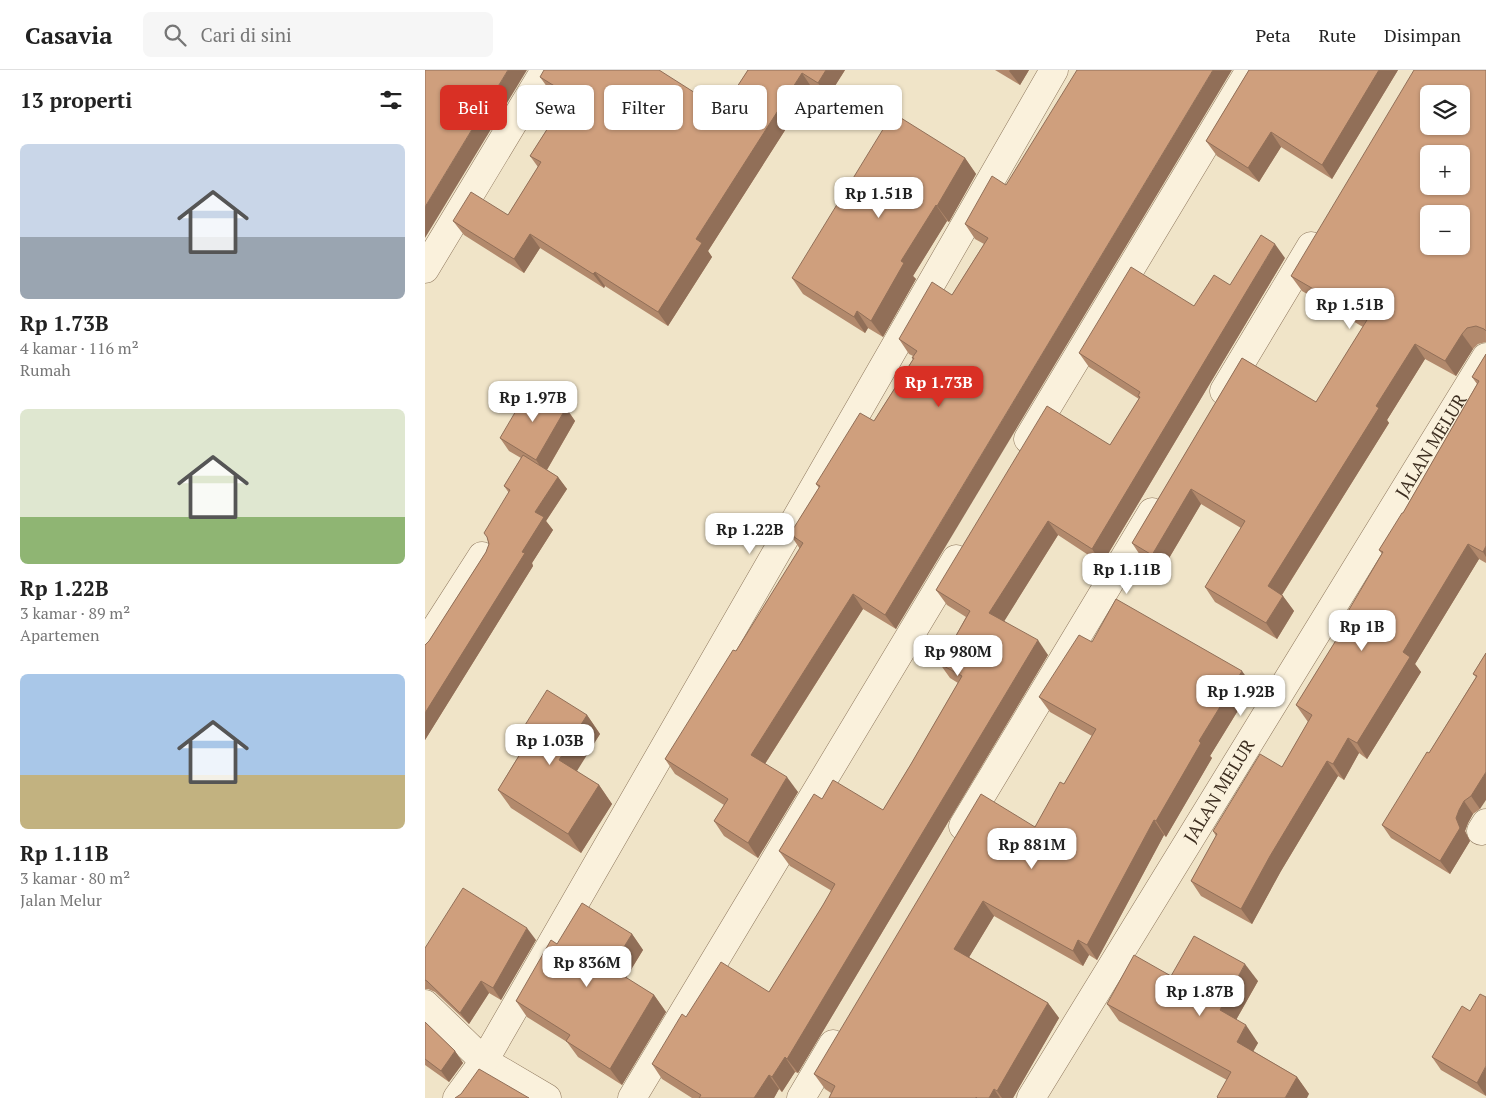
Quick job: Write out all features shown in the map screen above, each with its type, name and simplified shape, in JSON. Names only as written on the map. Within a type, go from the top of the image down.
[{"type":"street","points":[[425,269],[545,70]]},
{"type":"street","points":[[457,1098],[484,1061],[1054,70]]},
{"type":"street","points":[[1013,464],[1250,70]]},
{"type":"street","points":[[1211,413],[1324,224]]},
{"type":"street","name":"JALAN MELUR","points":[[1031,1098],[1486,357]]},
{"type":"street","points":[[949,850],[1165,490]]},
{"type":"street","points":[[632,1098],[967,541]]},
{"type":"street","points":[[425,645],[483,556]]},
{"type":"street","points":[[425,1004],[484,1061],[547,1098]]},
{"type":"street","points":[[801,1098],[847,1021]]},
{"type":"building","points":[[425,70],[508,70],[499,85],[440,85],[440,130],[472,130],[425,207]]},
{"type":"building","points":[[544,70],[659,70],[683,85],[604,85],[604,130],[683,130],[683,85],[693,92],[693,130],[766,130],[696,239],[702,243],[658,312],[530,234],[514,259],[453,221],[471,192],[508,215],[541,162],[530,156],[547,130],[594,130],[594,85],[553,85],[540,77]]},
{"type":"building","points":[[748,70],[826,70],[818,83],[802,73],[794,85],[777,85],[777,112],[767,128],[767,85],[738,85]]},
{"type":"building","points":[[1077,70],[1213,70],[885,615],[853,594],[751,755],[787,777],[748,843],[714,821],[728,799],[665,759],[733,650],[736,651],[803,543],[790,534],[820,486],[816,484],[860,413],[874,421],[914,358],[912,358],[917,351],[899,339],[932,282],[952,295],[988,238],[965,224],[992,176],[1006,185]]},
{"type":"building","points":[[1249,70],[1379,70],[1322,165],[1271,132],[1248,168],[1206,141]]},
{"type":"building","points":[[1414,70],[1486,70],[1486,331],[1476,326],[1467,328],[1445,361],[1415,344],[1376,406],[1379,408],[1268,586],[1283,596],[1266,623],[1205,587],[1245,521],[1191,489],[1152,555],[1132,543],[1242,358],[1316,402],[1367,320],[1291,276]]},
{"type":"building","points":[[902,119],[965,158],[937,206],[901,261],[904,263],[871,321],[857,311],[854,317],[792,278],[883,130],[902,130]]},
{"type":"building","points":[[1261,235],[1275,244],[1092,549],[1048,521],[989,613],[1038,640],[787,1059],[785,1057],[772,1077],[769,1075],[754,1098],[699,1098],[701,1095],[652,1064],[682,1014],[686,1017],[721,962],[769,992],[823,905],[835,884],[779,851],[814,794],[822,799],[833,780],[883,810],[911,764],[962,676],[940,664],[970,611],[936,590],[1047,406],[1110,445],[1140,397],[1138,396],[1140,392],[1079,353],[1131,267],[1194,306],[1214,275],[1230,285]]},
{"type":"building","points":[[1486,354],[1486,546],[1483,552],[1468,544],[1403,652],[1410,657],[1357,743],[1348,738],[1333,764],[1327,761],[1270,856],[1241,909],[1191,881],[1217,834],[1213,831],[1260,754],[1282,767],[1312,715],[1296,705],[1351,616],[1347,613],[1383,552],[1379,550],[1403,513],[1479,381],[1472,377]]},
{"type":"building","points":[[530,387],[566,408],[536,460],[500,438]]},
{"type":"building","points":[[523,455],[558,477],[535,512],[544,517],[522,552],[525,553],[425,713],[425,645],[486,552],[489,544],[484,533],[510,490],[504,486]]},
{"type":"building","points":[[1116,599],[1242,671],[1199,741],[1201,743],[1156,821],[1154,820],[1087,945],[1078,940],[1073,951],[983,901],[954,949],[1048,1003],[997,1091],[994,1089],[989,1098],[829,1098],[835,1086],[814,1074],[981,794],[1035,827],[1060,782],[1064,784],[1096,729],[1039,697],[1079,635],[1092,642]]},
{"type":"building","points":[[1486,653],[1486,772],[1471,796],[1464,801],[1459,810],[1456,818],[1460,828],[1440,861],[1382,825],[1477,676],[1473,674]]},
{"type":"building","points":[[547,690],[587,715],[559,760],[599,785],[568,834],[498,790],[525,746],[515,741]]},
{"type":"building","points":[[463,888],[527,928],[493,988],[481,981],[460,1013],[425,980],[425,948]]},
{"type":"building","points":[[582,903],[632,934],[611,968],[654,995],[610,1069],[566,1041],[570,1035],[516,1001],[551,940],[557,944]]},
{"type":"building","points":[[1194,936],[1245,964],[1220,1010],[1246,1025],[1237,1042],[1297,1077],[1285,1098],[1218,1098],[1231,1072],[1107,1004],[1134,955],[1171,976]]},
{"type":"building","points":[[1480,994],[1486,997],[1486,1066],[1477,1083],[1432,1057],[1462,1006],[1470,1011]]},
{"type":"building","points":[[425,1022],[455,1051],[441,1071],[425,1059]]},
{"type":"building","points":[[479,1069],[529,1098],[455,1098],[461,1094]]}]
